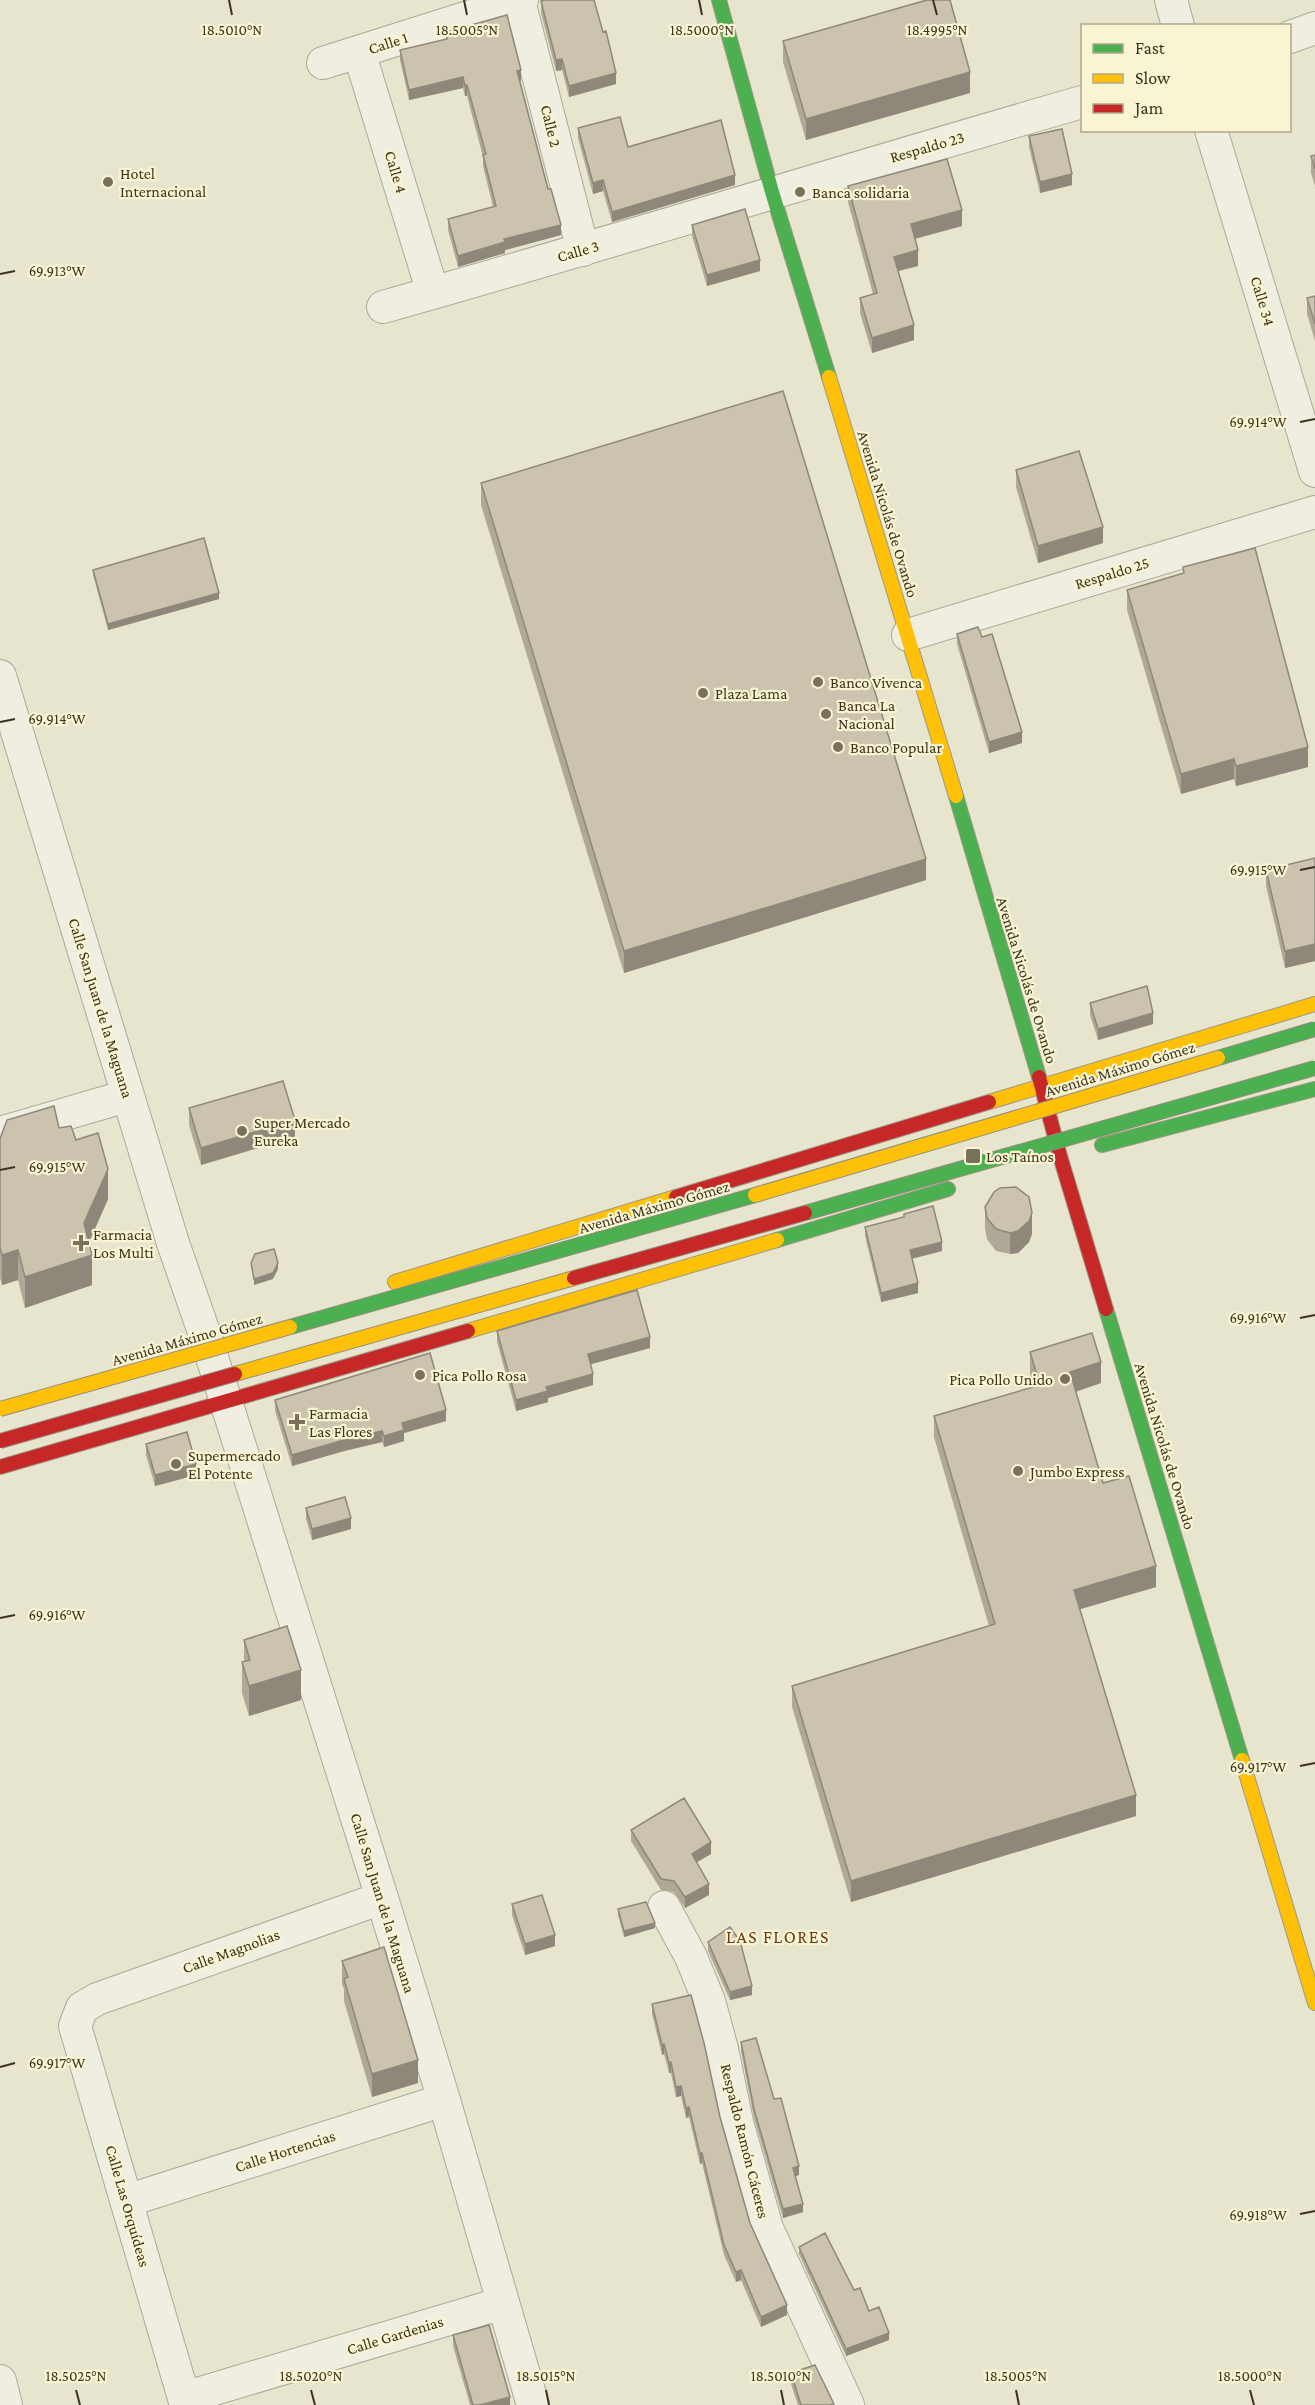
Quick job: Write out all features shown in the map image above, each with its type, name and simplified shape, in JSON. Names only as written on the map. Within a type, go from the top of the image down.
[{"type":"main road","name":"Avenida Nicolás de Ovando","points":[[719,0],[772,192],[908,634],[1042,1087],[1066,1154],[1315,2003]]},
{"type":"main road","points":[[387,1284],[1315,1005]]},
{"type":"main road","name":"Avenida Máximo Gómez","points":[[0,1409],[614,1236],[1315,1029]]},
{"type":"main road","points":[[0,1441],[1315,1068]]},
{"type":"main road","points":[[1066,1154],[1315,1089]]},
{"type":"main road","points":[[0,1467],[225,1403],[957,1186]]},
{"type":"main road","points":[[0,1396],[330,1301]]},
{"type":"street","points":[[1170,0],[1177,24]]},
{"type":"street","name":"Calle 1","points":[[322,63],[521,1]]},
{"type":"street","name":"Calle 2","points":[[521,1],[583,250]]},
{"type":"street","points":[[1291,37],[1315,28]]},
{"type":"street","name":"Calle 4","points":[[359,52],[433,293]]},
{"type":"street","name":"Respaldo 23","points":[[772,192],[1081,103]]},
{"type":"street","name":"Calle 34","points":[[1211,132],[1315,471]]},
{"type":"street","name":"Calle 3","points":[[383,307],[583,250],[772,192]]},
{"type":"street","name":"Respaldo 25","points":[[908,634],[1315,512]]},
{"type":"street","name":"Calle San Juan de la Maguana","points":[[0,676],[10,747],[206,1338],[444,2100],[533,2405]]},
{"type":"street","points":[[0,1133],[127,1096]]},
{"type":"street","name":"Calle Magnolias","points":[[82,2008],[97,1999],[382,1898]]},
{"type":"street","name":"Respaldo Ramón Cáceres","points":[[664,1907],[691,1957],[709,2001],[722,2049],[737,2122],[767,2228],[848,2405]]},
{"type":"street","name":"Calle Las Orquídeas","points":[[82,2008],[75,2026],[185,2401]]},
{"type":"street","name":"Calle Hortencias","points":[[126,2201],[444,2100]]},
{"type":"street","name":"Calle Gardenias","points":[[185,2401],[503,2303]]},
{"type":"street","points":[[0,2381],[6,2405]]},
{"type":"building","points":[[594,0],[603,32],[606,31],[616,73],[569,86],[562,59],[556,60],[541,1]]},
{"type":"building","points":[[927,0],[950,0],[970,72],[806,119],[783,41]]},
{"type":"building","points":[[507,15],[521,70],[517,71],[548,189],[551,189],[561,225],[504,239],[505,242],[458,256],[448,219],[496,206],[483,155],[486,154],[467,85],[465,86],[463,77],[409,90],[400,50],[447,39],[446,32]]},
{"type":"building","points":[[620,117],[628,147],[721,120],[735,175],[612,212],[603,180],[593,183],[578,128]]},
{"type":"building","points":[[1062,129],[1072,174],[1040,182],[1029,136]]},
{"type":"building","points":[[1315,155],[1315,169],[1311,156]]},
{"type":"building","points":[[947,159],[962,210],[911,224],[918,250],[894,257],[914,325],[872,338],[860,298],[877,293],[848,186]]},
{"type":"building","points":[[745,209],[760,260],[707,275],[692,225]]},
{"type":"building","points":[[1315,296],[1315,324],[1307,298]]},
{"type":"building","name":"Plaza Lama","points":[[783,391],[926,859],[624,951],[481,483]]},
{"type":"building","points":[[1079,451],[1103,527],[1038,546],[1016,470]]},
{"type":"building","points":[[204,538],[219,593],[108,624],[93,570]]},
{"type":"building","points":[[1255,548],[1308,747],[1236,766],[1234,759],[1181,774],[1127,590],[1184,573],[1183,567]]},
{"type":"building","points":[[978,627],[982,637],[992,634],[1022,732],[989,742],[957,634]]},
{"type":"building","points":[[1315,858],[1315,944],[1285,951],[1266,870]]},
{"type":"building","points":[[1147,986],[1153,1013],[1098,1029],[1090,1003]]},
{"type":"building","points":[[283,1081],[295,1120],[201,1148],[189,1108]]},
{"type":"building","points":[[54,1106],[59,1128],[71,1126],[76,1140],[98,1133],[108,1169],[84,1223],[92,1255],[25,1277],[18,1250],[2,1255],[0,1248],[0,1139],[7,1120]]},
{"type":"building","points":[[1016,1187],[1029,1197],[1032,1213],[1029,1221],[1018,1231],[1010,1233],[996,1229],[987,1218],[985,1207],[994,1192],[1000,1188]]},
{"type":"building","points":[[933,1206],[942,1242],[910,1250],[918,1283],[881,1293],[865,1227],[904,1217],[904,1214]]},
{"type":"building","points":[[274,1249],[278,1263],[273,1273],[254,1279],[251,1263],[255,1254]]},
{"type":"building","points":[[637,1290],[650,1337],[588,1354],[593,1374],[546,1387],[548,1391],[516,1400],[497,1331]]},
{"type":"building","points":[[1092,1333],[1101,1362],[1070,1372],[1103,1483],[1129,1476],[1156,1566],[1074,1590],[1136,1795],[851,1881],[792,1686],[995,1624],[934,1416],[1040,1385],[1030,1352]]},
{"type":"building","points":[[430,1353],[446,1410],[402,1423],[404,1430],[384,1436],[382,1431],[292,1455],[275,1400]]},
{"type":"building","points":[[187,1432],[196,1464],[155,1475],[146,1444]]},
{"type":"building","points":[[345,1497],[351,1518],[312,1529],[306,1508]]},
{"type":"building","points":[[287,1626],[301,1670],[249,1686],[242,1662],[250,1660],[244,1640]]},
{"type":"building","points":[[684,1798],[711,1842],[692,1854],[709,1884],[685,1897],[674,1881],[661,1879],[631,1830]]},
{"type":"building","points":[[542,1895],[555,1935],[525,1944],[512,1904]]},
{"type":"building","points":[[646,1902],[655,1923],[624,1931],[618,1909]]},
{"type":"building","points":[[730,1927],[740,1941],[752,1986],[730,1992],[708,1942]]},
{"type":"building","points":[[384,1947],[418,2060],[372,2074],[344,1979],[348,1977],[342,1961]]},
{"type":"building","points":[[691,1995],[720,2117],[750,2223],[787,2305],[761,2317],[741,2270],[736,2272],[724,2245],[689,2107],[686,2108],[681,2086],[676,2087],[671,2062],[669,2063],[664,2044],[662,2045],[652,2004]]},
{"type":"building","points":[[756,2038],[774,2099],[781,2098],[799,2166],[793,2168],[803,2204],[783,2209],[754,2109],[741,2042]]},
{"type":"building","points":[[825,2233],[854,2290],[860,2288],[869,2311],[879,2307],[889,2333],[846,2349],[799,2247]]},
{"type":"building","points":[[489,2325],[510,2397],[473,2405],[453,2335]]},
{"type":"building","points":[[815,2365],[834,2404],[801,2405],[791,2373]]},
{"type":"traffic: fast","points":[[719,0],[772,192],[829,377]]},
{"type":"traffic: fast","points":[[956,796],[1039,1077]]},
{"type":"traffic: fast","points":[[1218,1058],[1315,1029]]},
{"type":"traffic: fast","points":[[805,1213],[1315,1068]]},
{"type":"traffic: fast","points":[[1102,1145],[1315,1089]]},
{"type":"traffic: fast","points":[[777,1240],[948,1189]]},
{"type":"traffic: fast","points":[[290,1327],[755,1195]]},
{"type":"traffic: fast","points":[[1106,1309],[1242,1760]]},
{"type":"traffic: slow","points":[[829,377],[956,796]]},
{"type":"traffic: slow","points":[[989,1102],[1315,1004]]},
{"type":"traffic: slow","points":[[755,1195],[1218,1058]]},
{"type":"traffic: slow","points":[[395,1282],[676,1197]]},
{"type":"traffic: slow","points":[[468,1331],[777,1240]]},
{"type":"traffic: slow","points":[[235,1374],[574,1278]]},
{"type":"traffic: slow","points":[[0,1409],[290,1327]]},
{"type":"traffic: slow","points":[[1242,1760],[1315,2003]]},
{"type":"traffic: jam","points":[[1039,1077],[1106,1309]]},
{"type":"traffic: jam","points":[[676,1197],[989,1102]]},
{"type":"traffic: jam","points":[[574,1278],[805,1213]]},
{"type":"traffic: jam","points":[[0,1467],[468,1331]]},
{"type":"traffic: jam","points":[[0,1441],[235,1374]]},
{"type":"place","name":"Hotel Internacional","points":[[108,182]]},
{"type":"place","name":"Banca solidaria","points":[[800,192]]},
{"type":"place","name":"Banco Vivenca","points":[[818,682]]},
{"type":"place","name":"Plaza Lama","points":[[703,693]]},
{"type":"place","name":"Banca La Nacional","points":[[826,714]]},
{"type":"place","name":"Banco Popular","points":[[838,747]]},
{"type":"place","name":"Super Mercado Eureka","points":[[242,1131]]},
{"type":"place","name":"Los Taínos","points":[[973,1156]]},
{"type":"place","name":"Farmacia Los Multi","points":[[81,1243]]},
{"type":"place","name":"Pica Pollo Rosa","points":[[420,1375]]},
{"type":"place","name":"Pica Pollo Unido","points":[[1065,1379]]},
{"type":"place","name":"Farmacia Las Flores","points":[[297,1422]]},
{"type":"place","name":"Supermercado El Potente","points":[[176,1464]]},
{"type":"place","name":"Jumbo Express","points":[[1018,1471]]},
{"type":"district","name":"LAS FLORES","points":[[778,1937]]}]
